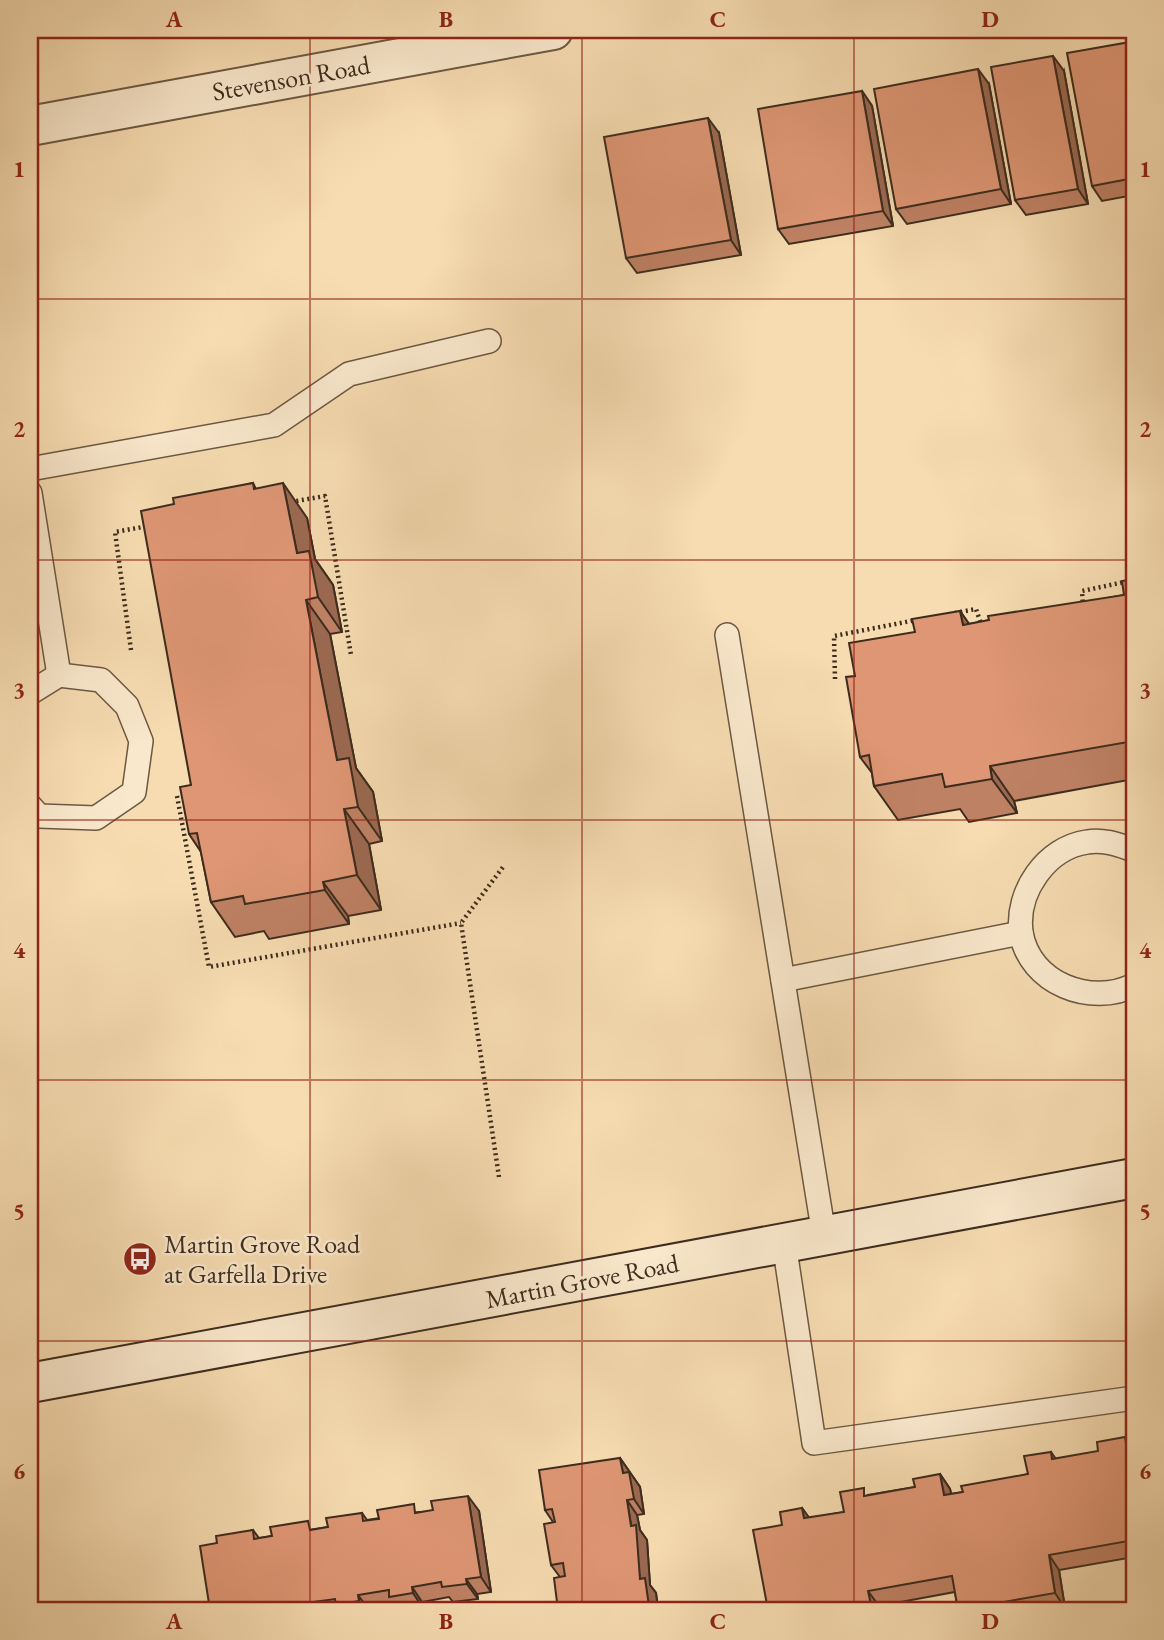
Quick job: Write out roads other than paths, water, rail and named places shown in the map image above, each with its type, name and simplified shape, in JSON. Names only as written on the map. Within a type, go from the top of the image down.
[{"type":"main road","name":"Stevenson Road","points":[[30,126],[550,30]]},
{"type":"main road","name":"Martin Grove Road","points":[[30,1383],[1134,1178]]},
{"type":"lane","points":[[30,468],[274,425],[349,374],[489,341]]},
{"type":"lane","points":[[30,493],[59,676]]},
{"type":"lane","points":[[727,635],[824,1236]]},
{"type":"lane","points":[[30,693],[59,676],[101,680],[127,706],[141,741],[134,792],[96,818],[39,816],[30,806]]},
{"type":"lane","points":[[1134,850],[1111,842],[1087,842],[1064,849],[1045,863],[1030,883],[1023,906],[1021,933],[1031,956],[1048,976],[1070,991],[1096,995],[1122,991],[1134,985]]},
{"type":"lane","points":[[783,980],[1021,933]]},
{"type":"lane","points":[[784,1243],[814,1443],[1134,1398]]},
{"type":"place","name":"Martin Grove Road at Garfella Drive","points":[[140,1259]]}]
